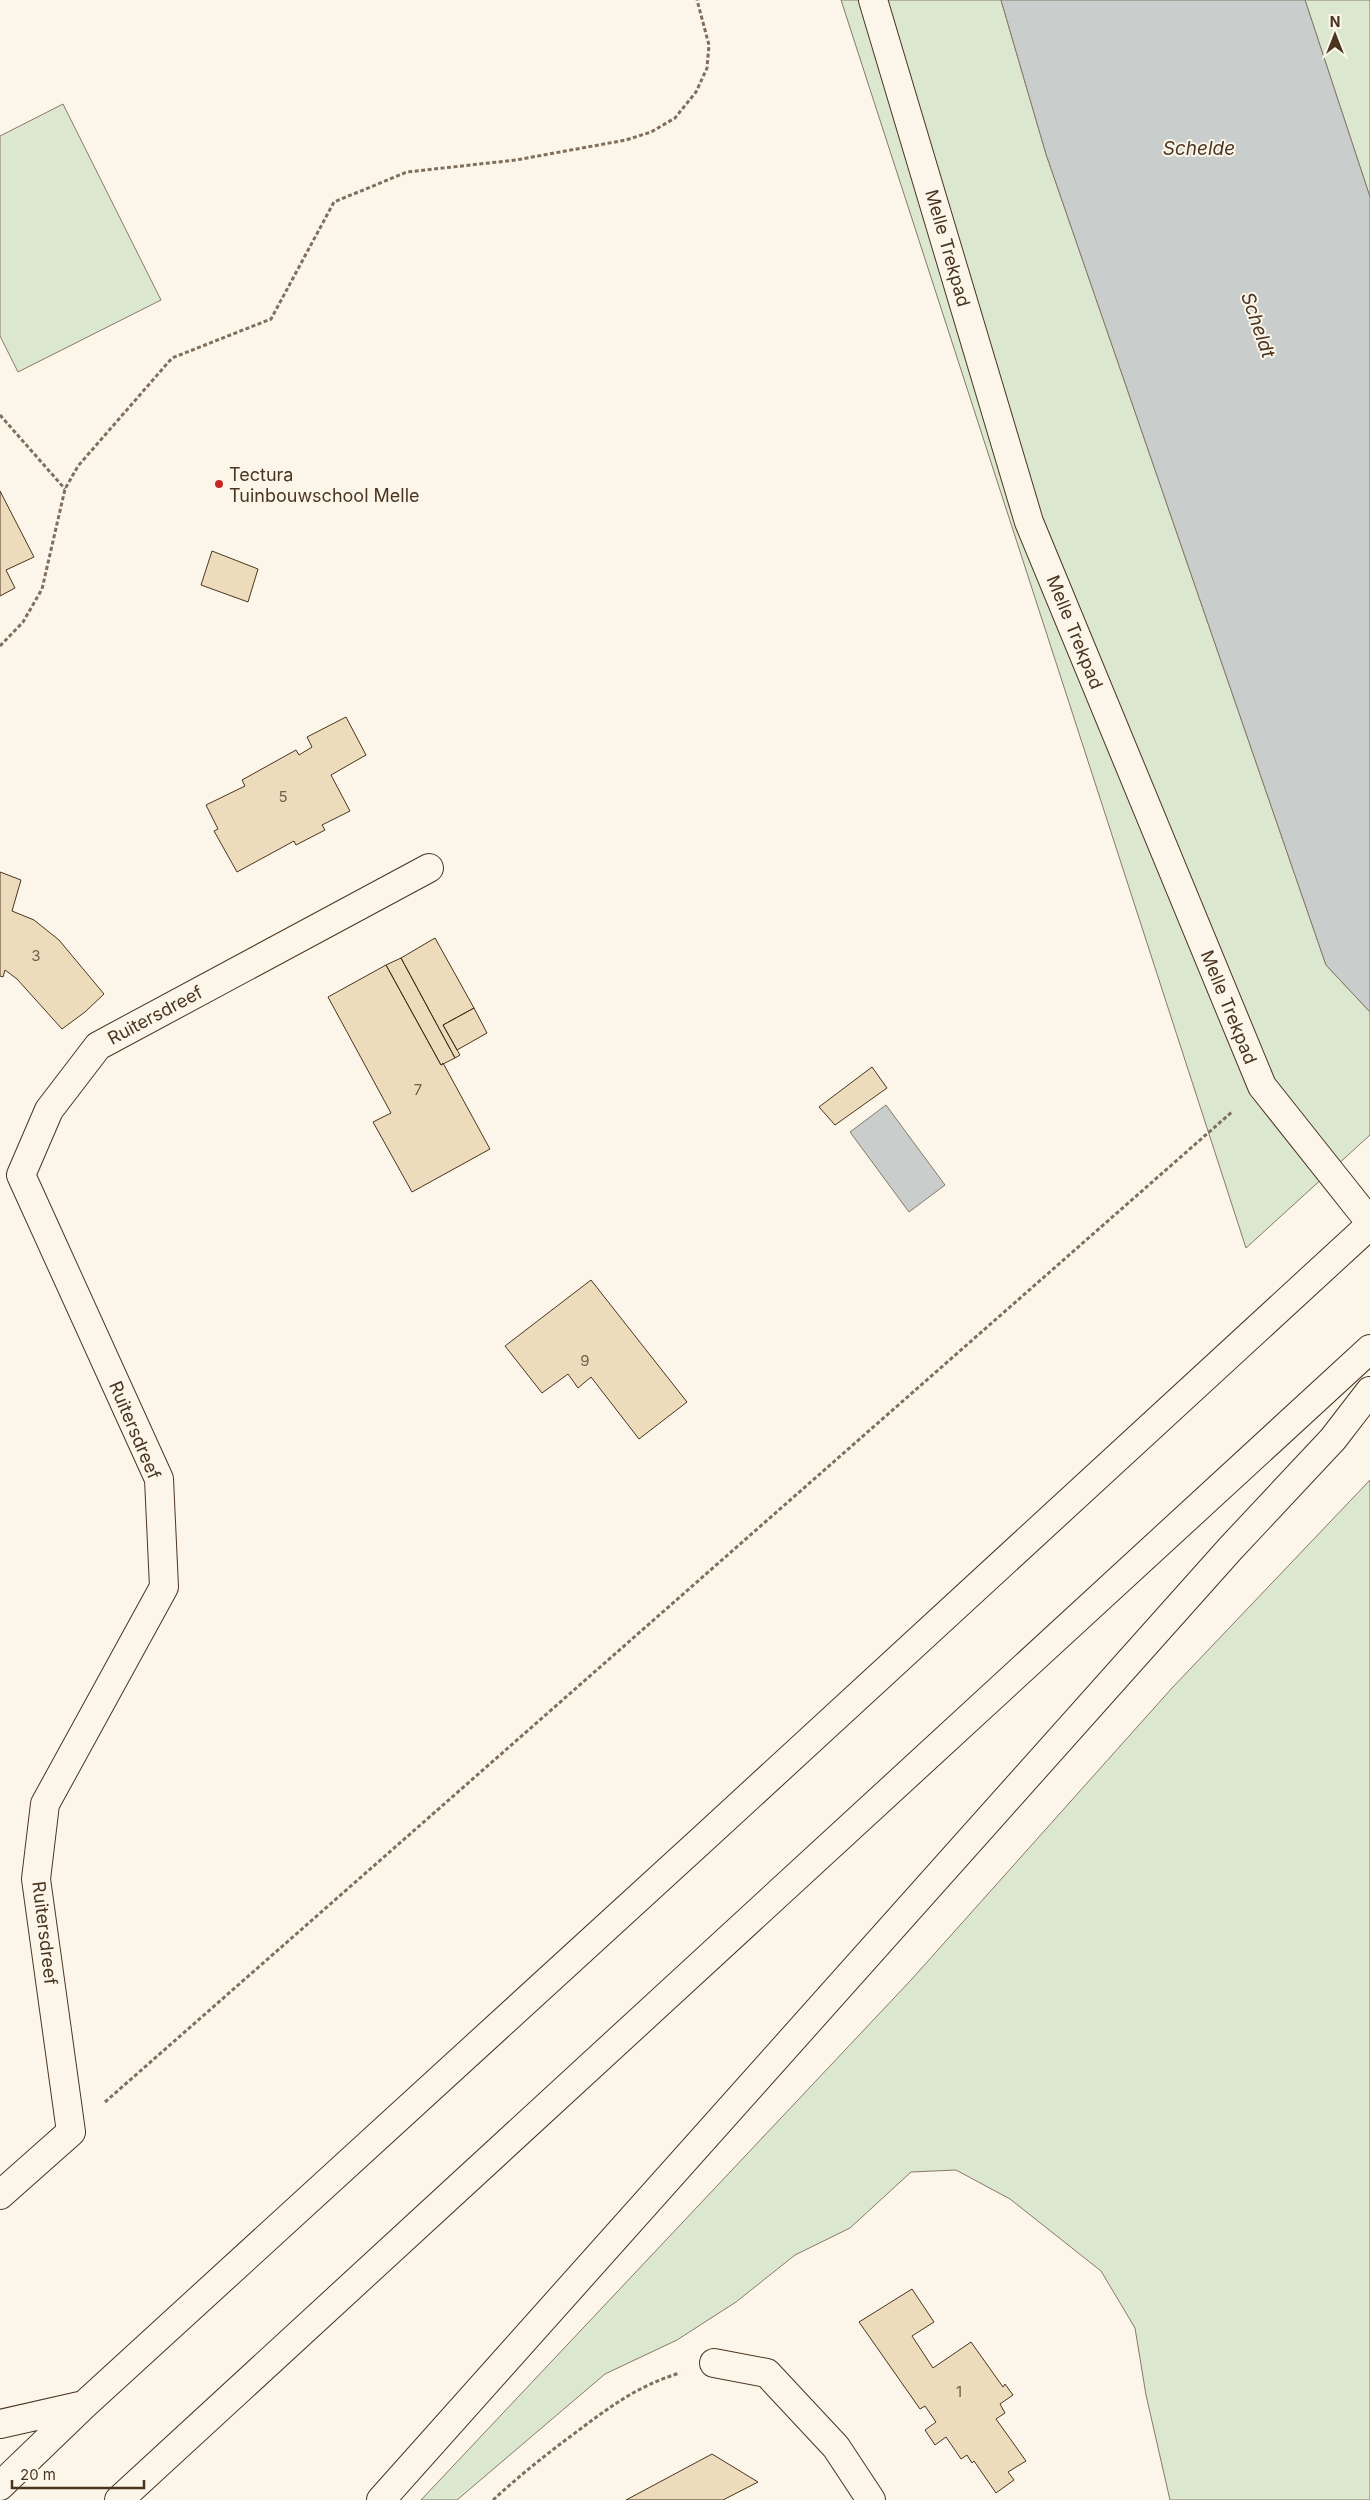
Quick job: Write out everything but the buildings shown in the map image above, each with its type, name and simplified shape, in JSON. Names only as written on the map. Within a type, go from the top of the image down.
[{"type":"main road","name":"Melle Trekpad","points":[[873,0],[1029,522],[1262,1086],[1370,1223]]},
{"type":"main road","name":"Ruitersdreef","points":[[71,2132],[36,1879],[45,1804],[164,1587],[159,1479],[22,1175],[49,1110],[98,1046],[428,868]]},
{"type":"main road","points":[[0,2486],[84,2405],[705,1837],[1276,1312],[1370,1223]]},
{"type":"main road","points":[[119,2500],[952,1732],[1238,1473],[1313,1399],[1370,1349]]},
{"type":"main road","points":[[381,2500],[1230,1548],[1333,1439],[1370,1391]]},
{"type":"main road","points":[[0,2196],[71,2132]]},
{"type":"main road","points":[[714,2363],[766,2373],[836,2447],[871,2500]]},
{"type":"main road","points":[[0,2424],[84,2405]]},
{"type":"path","points":[[0,646],[23,622],[42,589],[65,489],[78,466],[172,358],[271,319],[334,202],[407,172],[516,160],[626,140],[651,132],[675,118],[696,92],[707,68],[709,45],[697,0]]},
{"type":"path","points":[[0,415],[65,489]]},
{"type":"path","points":[[71,2132],[1262,1086]]},
{"type":"path","points":[[493,2500],[523,2472],[620,2399],[654,2380],[714,2363]]},
{"type":"green space","points":[[841,0],[1001,0],[1046,154],[1326,965],[1370,1012],[1370,1135],[1246,1248]]},
{"type":"green space","points":[[1305,0],[1370,0],[1370,197]]},
{"type":"green space","points":[[63,104],[161,300],[18,372],[0,336],[0,136]]},
{"type":"green space","points":[[1370,1480],[1370,2500],[1170,2500],[1146,2395],[1135,2328],[1101,2271],[1010,2199],[956,2170],[911,2172],[850,2228],[795,2255],[736,2302],[677,2340],[605,2374],[457,2500],[421,2500],[911,1980],[1172,1688]]},
{"type":"water","name":"Schelde","points":[[1001,0],[1305,0],[1370,197],[1370,1012],[1326,965],[1046,154]]},
{"type":"water","points":[[886,1105],[945,1185],[909,1212],[850,1132]]},
{"type":"place","name":"Tectura Tuinbouwschool Melle","points":[[219,484]]},
{"type":"water label","name":"Scheldt","points":[[1258,325]]}]
